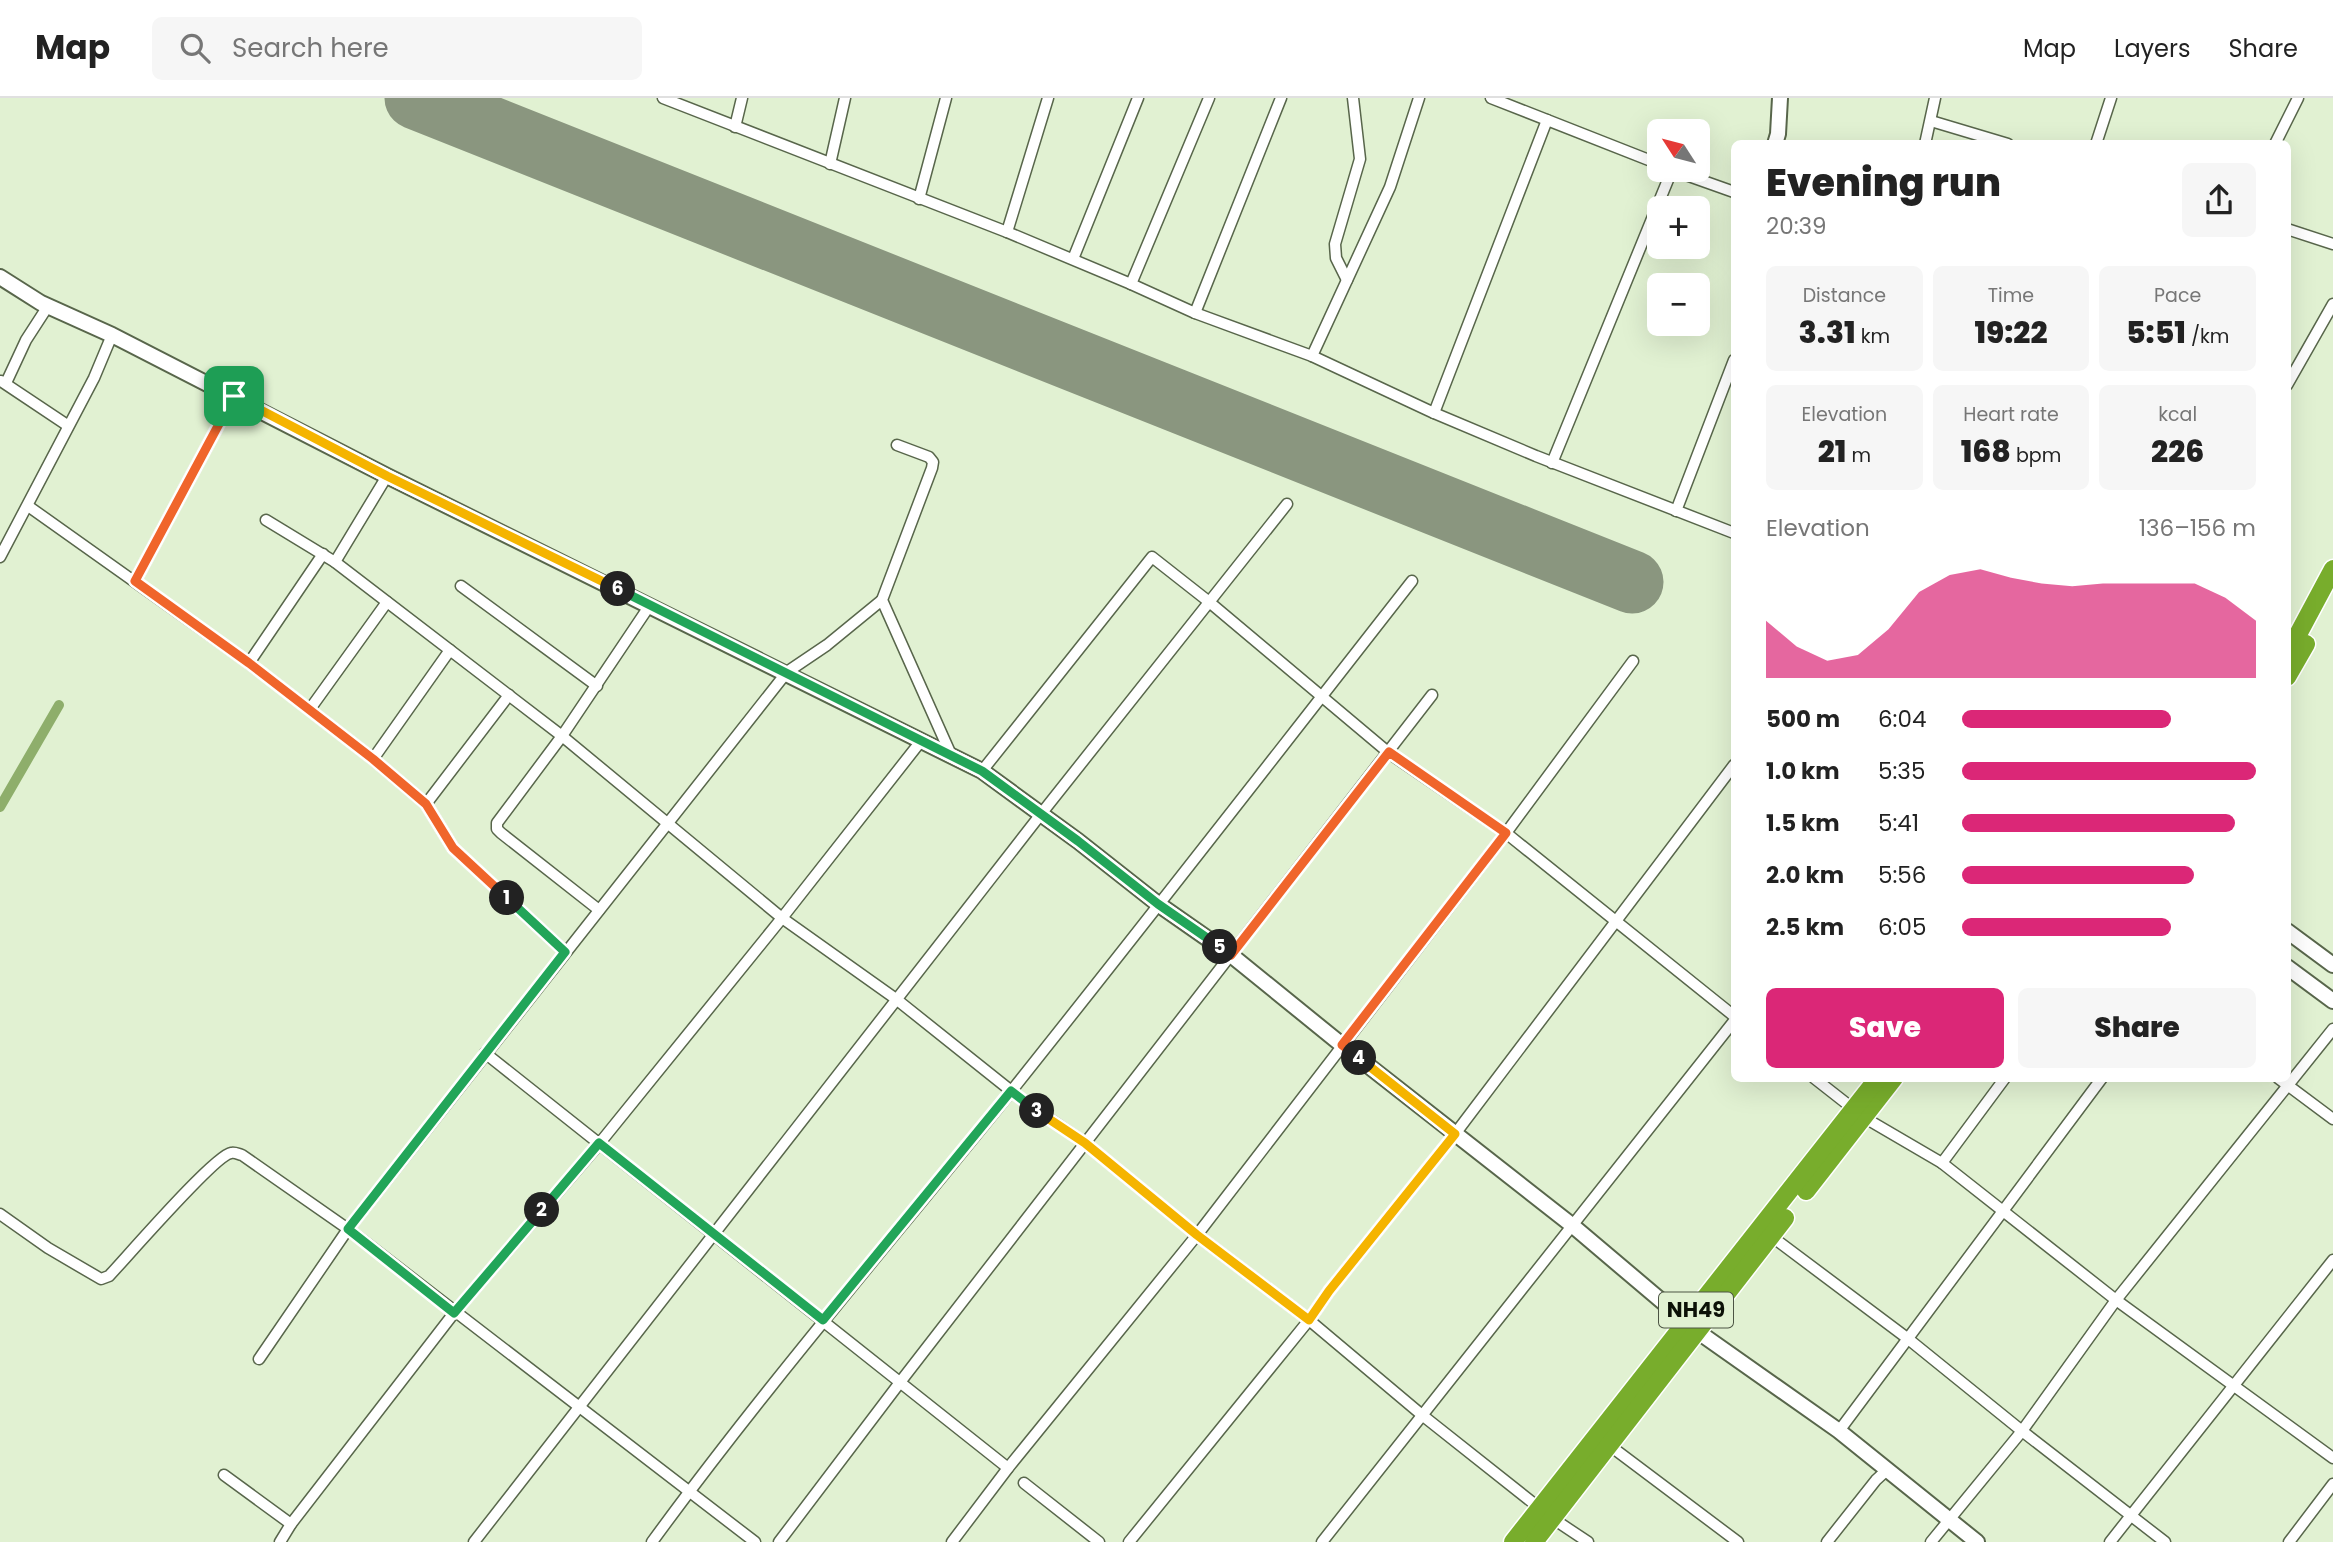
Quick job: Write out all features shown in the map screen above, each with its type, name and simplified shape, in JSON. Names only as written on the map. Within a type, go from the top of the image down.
[{"type":"highway","points":[[2291,648],[2333,569]]},
{"type":"highway","points":[[2291,670],[2333,594]]},
{"type":"highway","name":"NH49","points":[[1513,1542],[1546,1513],[1609,1446],[1692,1326],[1771,1236],[1859,1113],[1876,1082]]},
{"type":"highway","name":"NH49","points":[[1534,1542],[1546,1513],[1859,1113],[1891,1082]]},
{"type":"street","points":[[663,98],[1007,232],[1195,313],[1311,356],[1434,413],[1552,463],[1731,532]]},
{"type":"street","points":[[735,127],[742,98]]},
{"type":"street","points":[[830,164],[845,98]]},
{"type":"street","points":[[919,199],[946,98]]},
{"type":"street","points":[[1007,232],[1048,98]]},
{"type":"street","points":[[1073,259],[1138,98]]},
{"type":"street","points":[[1131,284],[1209,98]]},
{"type":"street","points":[[1195,313],[1280,98]]},
{"type":"street","points":[[1347,280],[1336,258],[1335,244],[1360,159],[1353,98]]},
{"type":"street","points":[[1311,356],[1390,187],[1419,98]]},
{"type":"street","points":[[1491,98],[1647,159]]},
{"type":"street","points":[[1776,140],[1780,98]]},
{"type":"street","points":[[1926,140],[1935,98]]},
{"type":"street","points":[[2097,140],[2111,98]]},
{"type":"street","points":[[2277,140],[2298,98]]},
{"type":"street","points":[[1434,413],[1547,120]]},
{"type":"street","points":[[1931,121],[1995,140]]},
{"type":"street","points":[[1552,463],[1667,182]]},
{"type":"street","points":[[1706,182],[1731,191]]},
{"type":"street","points":[[2291,230],[2333,244]]},
{"type":"street","points":[[0,277],[48,306],[112,335],[387,476],[982,771],[1158,904],[1231,955],[1573,1226],[1692,1326],[1839,1431],[1977,1542]]},
{"type":"street","points":[[2291,378],[2333,304]]},
{"type":"street","points":[[48,306],[3,382],[67,425]]},
{"type":"street","points":[[0,557],[94,378],[112,335]]},
{"type":"street","points":[[1676,511],[1731,368]]},
{"type":"street","points":[[135,581],[234,396]]},
{"type":"street","points":[[259,1359],[348,1229],[787,673],[827,645],[882,600],[933,468],[929,457],[897,444]]},
{"type":"street","points":[[335,562],[387,476]]},
{"type":"street","points":[[474,1542],[896,999],[1287,504]]},
{"type":"street","points":[[28,506],[249,663],[373,759],[426,804],[453,848],[565,952]]},
{"type":"street","points":[[266,520],[335,562],[509,695],[782,918],[896,999],[1011,1091],[1085,1143],[1197,1235],[1309,1320],[1422,1415],[1546,1513],[1588,1542]]},
{"type":"street","points":[[249,663],[323,554]]},
{"type":"street","points":[[982,771],[1152,557],[1389,752],[1506,833],[1731,1016]]},
{"type":"street","points":[[652,1542],[823,1320],[1011,1091],[1412,581]]},
{"type":"street","points":[[461,586],[597,686]]},
{"type":"street","points":[[882,600],[952,757]]},
{"type":"street","points":[[310,709],[387,602]]},
{"type":"street","points":[[599,909],[497,829],[497,823],[597,686],[649,605]]},
{"type":"street","points":[[373,759],[450,650]]},
{"type":"street","points":[[952,1542],[1008,1468],[1197,1235],[1506,833],[1633,661]]},
{"type":"street","points":[[426,804],[509,695]]},
{"type":"street","points":[[779,1542],[1432,695]]},
{"type":"street","points":[[280,1542],[291,1524],[454,1313],[599,1143],[782,918],[920,741]]},
{"type":"street","points":[[1129,1542],[1455,1134],[1731,769]]},
{"type":"street","points":[[2291,934],[2333,965]]},
{"type":"street","points":[[2291,970],[2333,1001]]},
{"type":"street","points":[[1322,1542],[1731,1022]]},
{"type":"street","points":[[2291,1081],[2333,1029]]},
{"type":"street","points":[[485,1053],[1008,1468]]},
{"type":"street","points":[[1819,1082],[1859,1113],[1942,1163],[2116,1300],[2333,1458]]},
{"type":"street","points":[[1942,1163],[2002,1082]]},
{"type":"street","points":[[1839,1431],[2099,1082]]},
{"type":"street","points":[[2282,1082],[2333,1119]]},
{"type":"street","points":[[1931,1542],[2022,1431],[2116,1300],[2290,1082]]},
{"type":"street","points":[[0,1215],[48,1248],[101,1279],[109,1276],[191,1186],[221,1158],[231,1153],[242,1155],[348,1229],[755,1542]]},
{"type":"street","points":[[1771,1236],[1907,1338],[2165,1542]]},
{"type":"street","points":[[2110,1542],[2333,1260]]},
{"type":"street","points":[[1609,1446],[1738,1542]]},
{"type":"street","points":[[1827,1542],[1876,1479],[1888,1469]]},
{"type":"street","points":[[224,1475],[291,1524]]},
{"type":"street","points":[[1024,1483],[1099,1542]]},
{"type":"street","points":[[2289,1542],[2333,1484]]},
{"type":"waterway","points":[[0,807],[59,705]]},
{"type":"runway","points":[[416,98],[1632,582]]},
{"type":"route","points":[[234,396],[387,476],[982,771],[1158,904],[1231,955],[1389,752],[1506,833],[1342,1045],[1455,1134],[1329,1291],[1309,1320],[1197,1235],[1085,1143],[1011,1091],[823,1320],[599,1143],[454,1313],[348,1229],[565,952],[453,848],[426,804],[310,709],[135,581],[234,396]]}]
